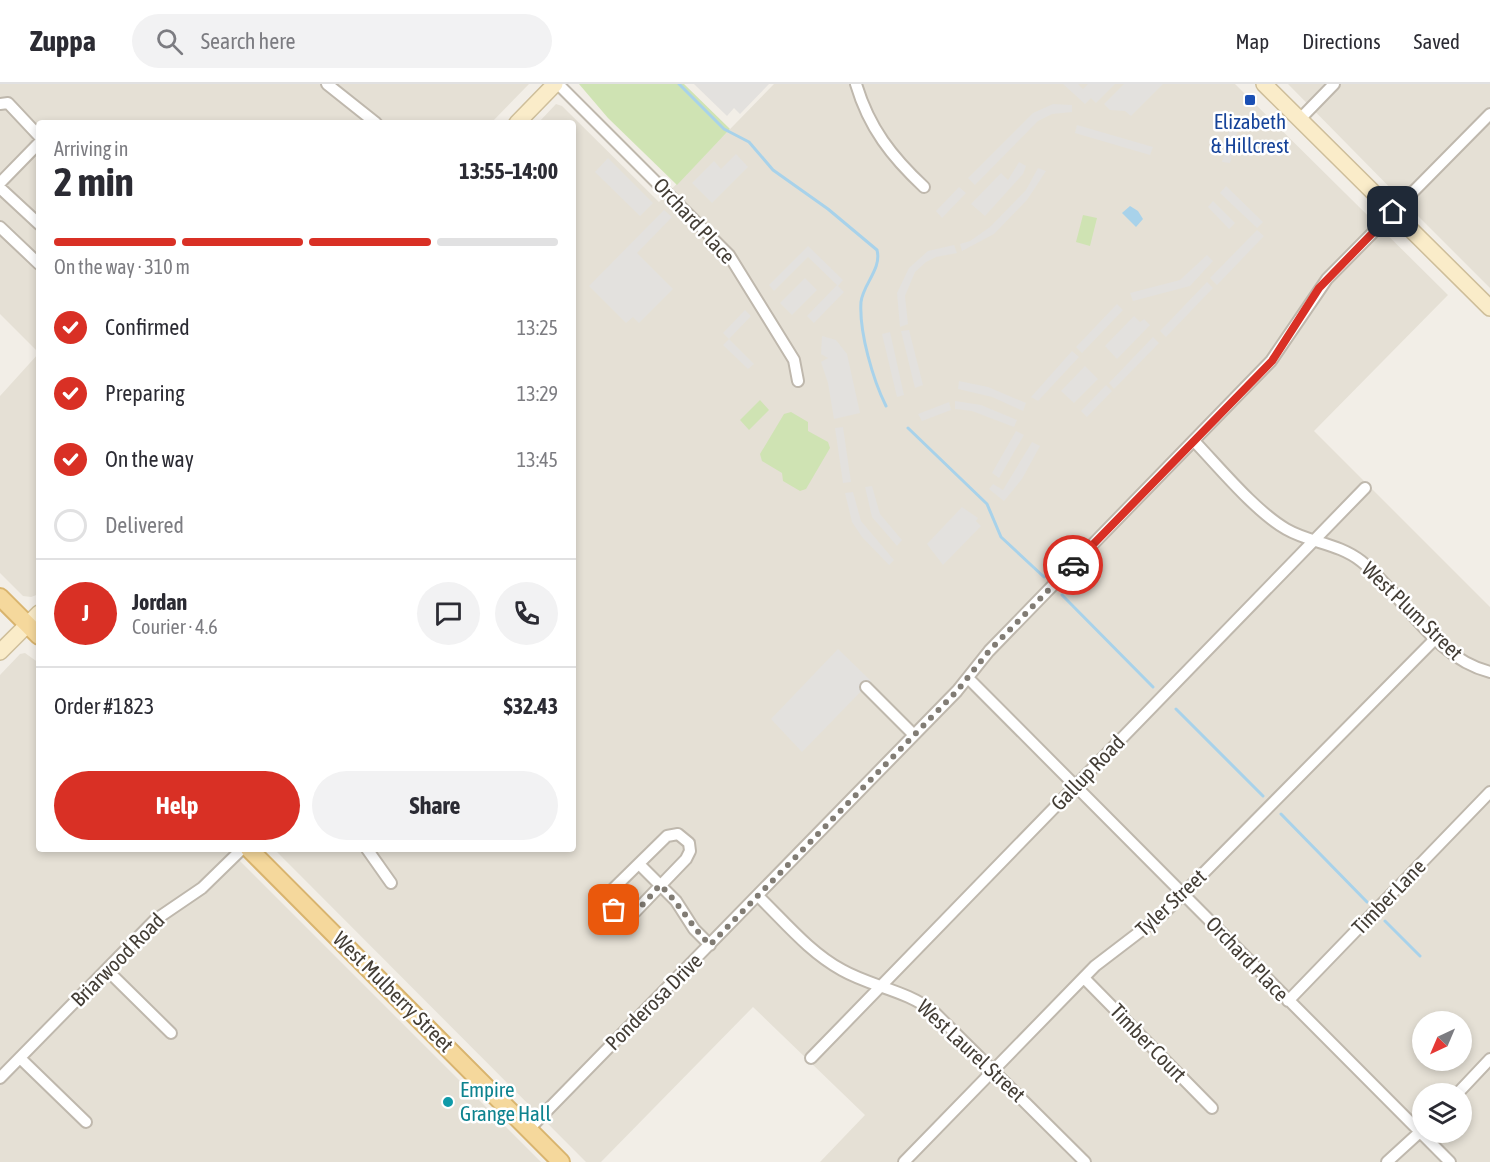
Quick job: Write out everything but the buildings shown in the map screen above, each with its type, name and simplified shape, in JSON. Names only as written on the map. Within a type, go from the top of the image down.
[{"type":"main road","points":[[520,120],[556,84]]},
{"type":"main road","points":[[1264,84],[1490,308]]},
{"type":"main road","points":[[0,597],[35,624],[0,652]]},
{"type":"main road","name":"West Mulberry Street","points":[[252,852],[561,1162]]},
{"type":"street","points":[[327,84],[372,120]]},
{"type":"street","name":"Orchard Place","points":[[556,84],[729,255],[794,360],[798,381]]},
{"type":"street","points":[[856,84],[877,135],[892,157],[924,187]]},
{"type":"street","points":[[1300,119],[1334,84]]},
{"type":"street","points":[[4,103],[36,133]]},
{"type":"street","name":"Ponderosa Drive","points":[[529,1129],[914,735],[968,678],[989,651],[1272,361],[1319,288],[1489,116]]},
{"type":"street","points":[[0,183],[36,146]]},
{"type":"street","points":[[0,188],[36,221]]},
{"type":"street","points":[[0,227],[36,261]]},
{"type":"street","name":"West Plum Street","points":[[1194,441],[1273,520],[1298,535],[1343,549],[1360,560],[1435,639],[1460,661],[1490,672]]},
{"type":"street","name":"Gallup Road","points":[[811,1058],[1365,488]]},
{"type":"street","name":"Tyler Street","points":[[904,1162],[1095,966],[1150,926],[1184,894],[1435,639]]},
{"type":"street","name":"Orchard Place","points":[[968,678],[1288,1001],[1412,1122]]},
{"type":"street","points":[[866,687],[914,735]]},
{"type":"street","name":"Timber Lane","points":[[1288,1001],[1490,792]]},
{"type":"street","points":[[678,834],[685,837],[690,847],[689,854],[632,914],[624,915],[614,910],[609,900],[611,892],[639,864],[667,836],[678,834]]},
{"type":"street","name":"Briarwood Road","points":[[0,1078],[155,920],[202,888],[239,852]]},
{"type":"street","points":[[369,852],[391,883]]},
{"type":"street","points":[[639,864],[676,901],[690,924],[710,945]]},
{"type":"street","name":"West Laurel Street","points":[[758,896],[830,963],[853,975],[906,994],[925,1005],[995,1071],[1085,1162]]},
{"type":"street","points":[[107,970],[171,1033]]},
{"type":"street","name":"Timber Court","points":[[1084,978],[1212,1108]]},
{"type":"street","points":[[20,1058],[86,1122]]},
{"type":"street","points":[[1467,1083],[1490,1059]]},
{"type":"street","points":[[1387,1162],[1412,1139]]},
{"type":"street","name":"Orchard Place","points":[[1432,1143],[1450,1162]]},
{"type":"shaded area","points":[[0,84],[529,84],[494,120],[36,120],[36,350],[0,314]]},
{"type":"shaded area","points":[[694,84],[769,84],[740,114],[734,108],[727,116]]},
{"type":"shaded area","points":[[774,84],[1235,84],[1448,295],[1314,431],[1490,607],[1490,1162],[820,1162],[865,1115],[753,1007],[601,1162],[586,1162],[277,852],[576,852],[576,120],[541,120],[556,104],[562,106],[659,202]]},
{"type":"shaded area","points":[[1063,84],[1078,84],[1083,89],[1088,84],[1115,84],[1096,103],[1091,98],[1085,104]]},
{"type":"shaded area","points":[[1124,84],[1163,84],[1131,116],[1125,111],[1110,110],[1104,104]]},
{"type":"shaded area","points":[[1288,84],[1490,84],[1490,288],[1410,208]]},
{"type":"shaded area","points":[[1053,104],[1072,105],[1072,112],[1052,114],[1038,121],[975,185],[968,178],[1033,113]]},
{"type":"shaded area","points":[[1077,125],[1153,147],[1150,155],[1075,133]]},
{"type":"shaded area","points":[[1231,125],[1239,126],[1230,163],[1222,162]]},
{"type":"shaded area","points":[[736,154],[748,167],[712,203],[692,183],[714,161],[721,169]]},
{"type":"shaded area","points":[[608,158],[653,203],[640,216],[595,172]]},
{"type":"shaded area","points":[[1019,162],[1026,166],[1023,174],[985,216],[971,204],[1001,173],[1008,180]]},
{"type":"shaded area","points":[[1038,168],[1046,171],[1027,200],[994,234],[962,251],[960,244],[970,241],[990,227],[1026,190]]},
{"type":"shaded area","points":[[1226,186],[1263,222],[1257,228],[1220,193]]},
{"type":"shaded area","points":[[959,187],[966,193],[942,218],[936,211]]},
{"type":"shaded area","points":[[1213,201],[1235,223],[1229,229],[1208,207]]},
{"type":"shaded area","points":[[664,210],[672,217],[637,253],[673,289],[639,323],[633,317],[626,323],[589,286]]},
{"type":"shaded area","points":[[1257,230],[1264,236],[1217,285],[1210,278]]},
{"type":"shaded area","points":[[954,245],[957,253],[936,257],[915,272],[905,296],[908,324],[900,327],[897,293],[909,268],[928,251]]},
{"type":"shaded area","points":[[808,246],[843,280],[838,286],[844,292],[814,323],[807,316],[837,285],[808,257],[774,291],[769,285]]},
{"type":"shaded area","points":[[1207,255],[1213,261],[1190,286],[1133,301],[1130,293],[1180,280]]},
{"type":"shaded area","points":[[805,278],[817,290],[792,315],[780,303]]},
{"type":"shaded area","points":[[1207,282],[1213,288],[1166,337],[1160,331]]},
{"type":"shaded area","points":[[1117,304],[1123,310],[1082,353],[1076,347]]},
{"type":"shaded area","points":[[745,310],[751,316],[729,339],[723,333]]},
{"type":"shaded area","points":[[1134,316],[1140,322],[1144,319],[1150,325],[1117,359],[1105,346]]},
{"type":"shaded area","points":[[909,330],[923,385],[915,388],[901,331]]},
{"type":"shaded area","points":[[890,332],[904,395],[897,397],[882,334]]},
{"type":"shaded area","points":[[822,336],[836,340],[847,354],[860,413],[834,419],[828,383],[821,362],[828,358],[821,354]]},
{"type":"shaded area","points":[[1153,337],[1159,343],[1114,389],[1109,383]]},
{"type":"shaded area","points":[[729,339],[754,364],[748,369],[723,345]]},
{"type":"shaded area","points":[[1072,351],[1079,357],[1038,401],[1031,397]]},
{"type":"shaded area","points":[[36,356],[36,595],[31,597],[23,596],[0,573],[0,396]]},
{"type":"shaded area","points":[[1085,366],[1098,379],[1074,403],[1061,391]]},
{"type":"shaded area","points":[[959,381],[988,387],[1026,403],[1023,411],[992,397],[958,389]]},
{"type":"shaded area","points":[[1106,385],[1112,391],[1087,417],[1081,411]]},
{"type":"shaded area","points":[[955,401],[981,405],[1017,420],[1014,427],[972,411],[955,409]]},
{"type":"shaded area","points":[[949,402],[951,410],[922,421],[918,414]]},
{"type":"shaded area","points":[[843,427],[851,482],[843,483],[835,428]]},
{"type":"shaded area","points":[[1016,431],[1024,435],[999,478],[992,473]]},
{"type":"shaded area","points":[[1032,442],[1040,446],[1022,479],[1004,501],[989,489],[993,484],[1003,490]]},
{"type":"shaded area","points":[[872,486],[880,514],[902,540],[897,546],[872,517],[865,487]]},
{"type":"shaded area","points":[[853,492],[861,521],[894,560],[889,565],[862,537],[852,522],[845,493]]},
{"type":"shaded area","points":[[962,507],[978,518],[976,521],[981,526],[943,565],[927,544]]},
{"type":"shaded area","points":[[838,649],[871,681],[802,752],[771,719]]},
{"type":"shaded area","points":[[25,653],[36,661],[36,852],[231,852],[541,1162],[0,1162],[0,675],[20,654]]},
{"type":"green space","points":[[579,84],[684,84],[730,129],[677,185],[608,118]]},
{"type":"green space","points":[[1083,215],[1097,218],[1090,246],[1076,242]]},
{"type":"green space","points":[[760,400],[769,410],[749,430],[740,420]]},
{"type":"green space","points":[[791,412],[808,422],[808,431],[828,442],[830,448],[806,489],[800,491],[783,481],[782,473],[762,461],[760,454],[784,414]]},
{"type":"water","points":[[1130,206],[1138,211],[1143,219],[1136,227],[1122,213]]},
{"type":"waterway","points":[[679,84],[724,129],[749,142],[773,170],[828,209],[877,250],[877,264],[862,295],[861,314],[868,356],[886,406]]},
{"type":"waterway","points":[[908,428],[987,504],[1001,537],[1044,577]]},
{"type":"waterway","points":[[1062,595],[1153,687]]},
{"type":"waterway","points":[[1176,709],[1263,796]]},
{"type":"waterway","points":[[1281,814],[1367,902]]},
{"type":"waterway","points":[[1385,921],[1420,956]]},
{"type":"way so far","points":[[614,910],[624,915],[632,914],[660,885],[676,901],[690,924],[710,945],[957,691],[989,651],[1073,565]]},
{"type":"place","name":"Elizabeth & Hillcrest","points":[[1250,100]]},
{"type":"place","name":"Empire Grange Hall","points":[[448,1102]]},
{"type":"route","points":[[1073,565],[1272,361],[1319,288],[1393,212]]}]
